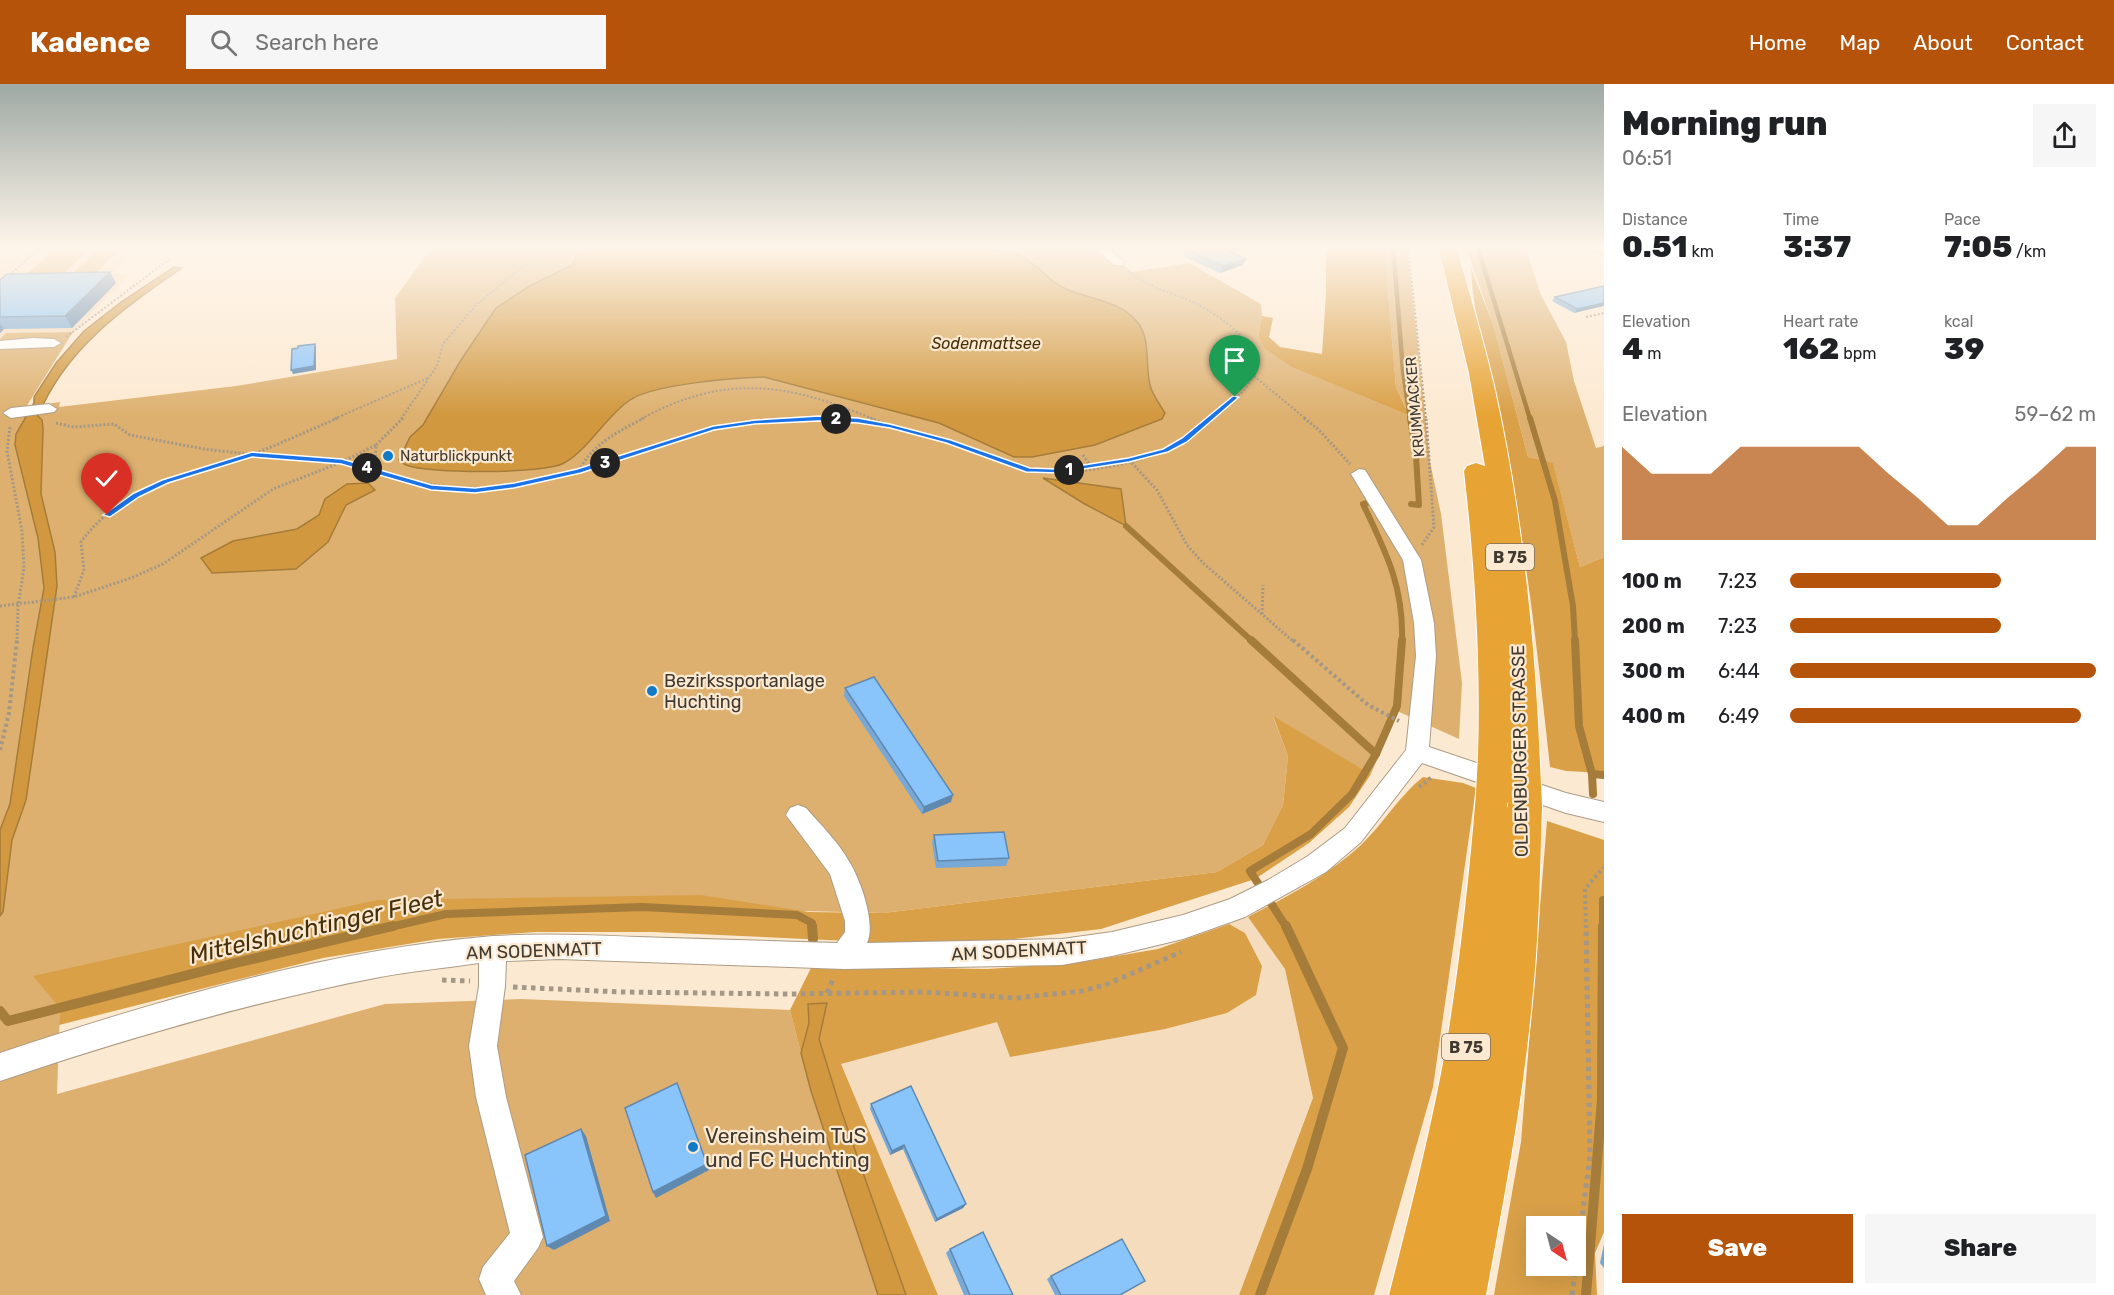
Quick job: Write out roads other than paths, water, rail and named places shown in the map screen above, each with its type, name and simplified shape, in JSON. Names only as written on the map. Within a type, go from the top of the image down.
[{"type":"highway","name":"B 75","points":[[1414,1295],[1441,1184],[1461,1083],[1488,887],[1509,780],[1497,702],[1483,521],[1456,349],[1445,302]]},
{"type":"highway","name":"OLDENBURGER STRASSE","points":[[1461,302],[1484,390],[1505,517],[1523,703],[1509,780],[1521,896],[1512,1002],[1482,1198],[1461,1295]]},
{"type":"street","points":[[0,345],[54,343]]},
{"type":"street","points":[[17,412],[49,409]]},
{"type":"street","points":[[1359,474],[1412,560],[1424,623],[1426,656],[1417,752],[1566,803],[1604,812]]},
{"type":"street","name":"AM SODENMATT","points":[[0,1067],[116,1028],[280,985],[382,964],[493,949],[853,938],[1062,952],[1112,944],[1183,927],[1236,909],[1317,864],[1353,835],[1417,752]]},
{"type":"street","points":[[798,815],[841,869],[853,938]]},
{"type":"street","points":[[493,949],[492,986],[483,1046],[491,1097],[527,1237],[495,1279],[504,1295]]},
{"type":"water","points":[[121,302],[134,302],[99,331],[64,370],[38,416],[42,420],[43,429],[41,494],[55,552],[57,586],[26,800],[12,840],[3,912],[0,916],[0,830],[10,804],[44,588],[38,538],[15,445],[16,434],[34,403],[34,397],[56,363],[84,331]]},
{"type":"water","name":"Sodenmattsee","points":[[506,302],[1104,302],[1130,315],[1142,330],[1145,337],[1151,388],[1165,413],[1162,419],[1095,445],[1032,457],[1014,457],[939,423],[764,377],[715,380],[641,394],[622,406],[572,458],[552,467],[486,472],[418,468],[402,463],[399,460],[410,437],[423,425],[461,360],[496,308]]},
{"type":"water","points":[[1043,478],[1121,489],[1126,526],[1083,503]]},
{"type":"water","points":[[368,483],[375,490],[346,505],[328,542],[296,569],[212,573],[201,558],[233,541],[297,529],[319,515],[325,499],[347,484]]},
{"type":"water","points":[[827,1003],[819,1039],[841,1110],[906,1295],[878,1295],[811,1091],[801,1053],[809,1023],[808,1004]]},
{"type":"waterway","points":[[1397,302],[1403,371],[1410,419]]},
{"type":"waterway","points":[[1494,302],[1530,419]]},
{"type":"waterway","points":[[1410,418],[1416,456],[1419,505],[1411,504]]},
{"type":"waterway","points":[[1530,418],[1555,501],[1573,606],[1575,642]]},
{"type":"waterway","points":[[1367,503],[1363,504],[1386,554],[1397,587],[1402,640]]},
{"type":"waterway","points":[[1126,526],[1253,642]]},
{"type":"waterway","points":[[1251,640],[1376,754]]},
{"type":"waterway","points":[[1376,754],[1397,706],[1402,640]]},
{"type":"waterway","points":[[1575,640],[1579,726],[1592,774]]},
{"type":"waterway","points":[[1287,928],[1250,871],[1311,834],[1352,794],[1376,754]]},
{"type":"waterway","points":[[1592,774],[1604,775]]},
{"type":"waterway","points":[[1592,774],[1593,794]]},
{"type":"waterway","points":[[1603,900],[1603,926]]},
{"type":"waterway","name":"Mittelshuchtinger Fleet","points":[[386,928],[446,914],[642,907],[797,915],[812,923],[812,926]]},
{"type":"waterway","name":"Mittelshuchtinger Fleet","points":[[0,1011],[8,1021],[231,964],[393,926]]},
{"type":"waterway","name":"Mittelshuchtinger Fleet","points":[[812,926],[813,939]]},
{"type":"waterway","points":[[1586,1295],[1602,1100],[1603,926]]},
{"type":"waterway","points":[[1260,1295],[1307,1169],[1343,1048],[1287,928]]},
{"type":"place","name":"Naturblickpunkt","points":[[388,456]]},
{"type":"place","name":"Bezirkssportanlage Huchting","points":[[652,691]]},
{"type":"place","name":"Vereinsheim TuS und FC Huchting","points":[[693,1147]]}]
